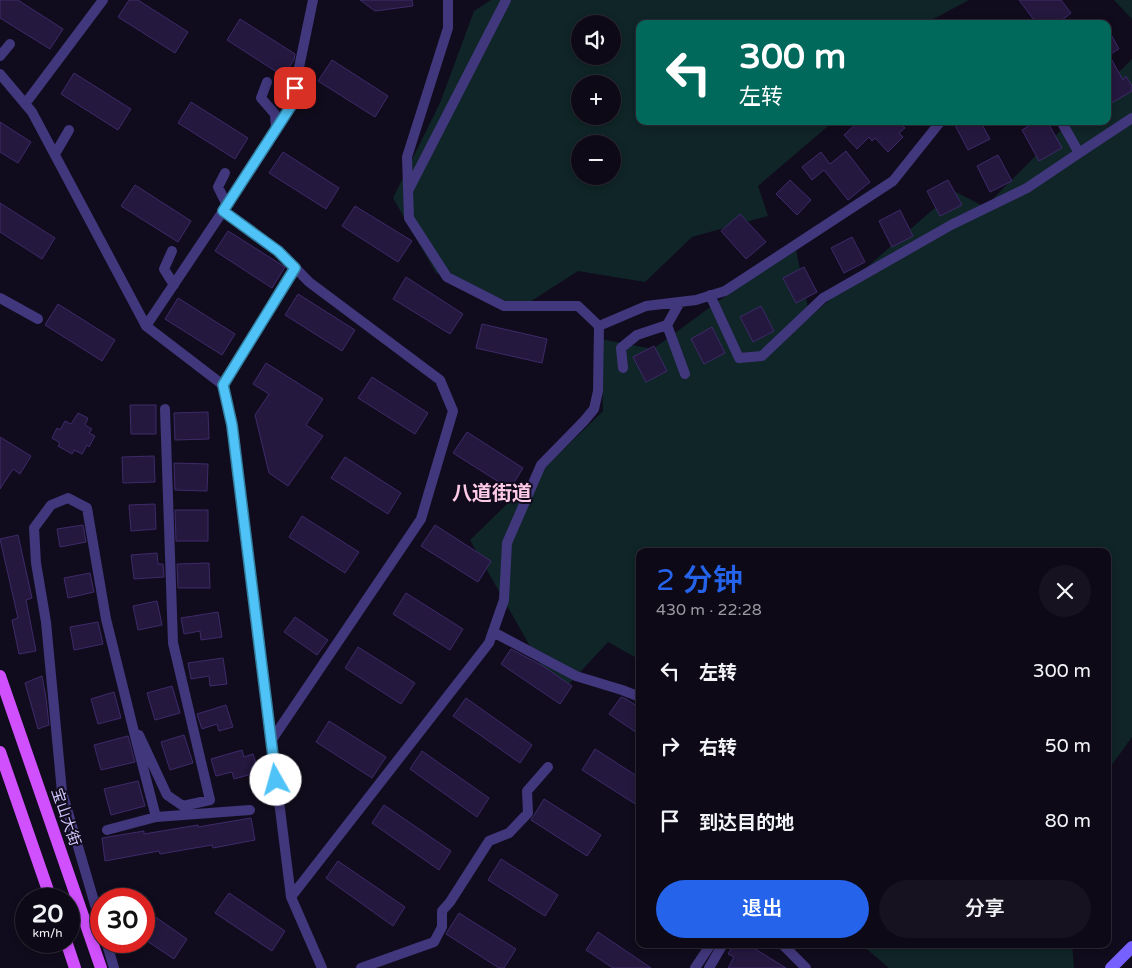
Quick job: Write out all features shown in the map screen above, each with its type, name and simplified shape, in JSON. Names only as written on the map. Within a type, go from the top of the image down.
[{"type":"main road","name":"宝山大街","points":[[0,676],[101,968]]},
{"type":"main road","points":[[1,756],[47,888]]},
{"type":"main road","points":[[70,953],[75,968]]},
{"type":"street","points":[[25,104],[103,0]]},
{"type":"street","points":[[146,326],[291,106],[313,0]]},
{"type":"street","points":[[291,897],[489,643],[504,600],[507,543],[541,465],[594,409],[598,391],[599,326],[578,306],[504,306],[447,277],[409,218],[407,157],[448,28],[448,0]]},
{"type":"street","points":[[408,190],[506,0]]},
{"type":"street","points":[[0,56],[10,44]]},
{"type":"street","points":[[0,74],[32,112],[146,326],[223,385],[232,425],[291,897],[322,968]]},
{"type":"street","points":[[266,82],[261,98],[275,114],[276,130]]},
{"type":"street","points":[[710,295],[739,358],[762,356],[823,298],[952,225],[1027,188],[1132,118]]},
{"type":"street","points":[[599,326],[646,306],[696,300],[725,290],[893,182],[938,125]]},
{"type":"street","points":[[1063,125],[1079,152]]},
{"type":"street","points":[[55,154],[69,130]]},
{"type":"street","points":[[225,173],[218,186],[225,208],[278,251],[309,282],[440,380],[454,411],[421,520],[271,741]]},
{"type":"street","points":[[172,251],[164,269],[174,284]]},
{"type":"street","points":[[223,385],[295,268]]},
{"type":"street","points":[[0,298],[38,319]]},
{"type":"street","points":[[623,368],[621,348],[636,335],[667,325],[680,302]]},
{"type":"street","points":[[667,325],[685,374]]},
{"type":"street","points":[[129,714],[167,795],[183,806],[210,800],[172,642],[165,410]]},
{"type":"street","points":[[90,888],[62,792],[46,622],[36,564],[34,528],[51,505],[68,498],[86,508],[106,619],[156,817]]},
{"type":"street","points":[[493,632],[576,676],[636,695]]},
{"type":"street","points":[[361,968],[434,942],[442,927],[442,911],[450,902],[489,842],[509,833],[528,813],[527,792],[548,767]]},
{"type":"street","points":[[107,830],[156,817],[250,810]]},
{"type":"street","points":[[1111,968],[1132,947]]},
{"type":"street","points":[[695,968],[708,948]]},
{"type":"street","points":[[709,968],[722,948]]},
{"type":"street","points":[[786,948],[806,968]]},
{"type":"street","points":[[110,953],[114,968]]},
{"type":"green space","points":[[491,0],[969,0],[932,20],[636,20],[636,125],[829,125],[758,186],[768,216],[692,237],[645,282],[578,271],[522,307],[436,273],[393,198],[440,103],[474,11]]},
{"type":"green space","points":[[1114,0],[1132,0],[1132,19]]},
{"type":"green space","points":[[1132,59],[1132,737],[1111,766],[1111,548],[636,548],[636,658],[608,642],[558,696],[470,540],[603,411],[601,339],[653,349],[795,245],[810,317],[954,191],[985,207],[1066,125],[1111,125],[1111,80]]},
{"type":"green space","points":[[866,948],[1072,948],[1074,968],[889,968]]},
{"type":"building","points":[[0,0],[18,0],[63,29],[50,49],[0,18]]},
{"type":"building","points":[[129,0],[138,0],[188,32],[175,53],[118,17]]},
{"type":"building","points":[[360,0],[412,0],[413,6],[375,11]]},
{"type":"building","points":[[1019,0],[1061,0],[1071,13],[1062,20],[1034,20]]},
{"type":"building","points":[[240,19],[295,54],[294,60],[283,76],[227,40]]},
{"type":"building","points":[[1111,34],[1119,49],[1111,54]]},
{"type":"building","points":[[1111,59],[1123,80],[1126,76],[1132,86],[1132,91],[1111,103]]},
{"type":"building","points":[[332,60],[388,96],[375,117],[318,81]]},
{"type":"building","points":[[74,73],[131,109],[118,130],[61,94]]},
{"type":"building","points":[[191,102],[248,138],[235,159],[178,123]]},
{"type":"building","points":[[0,122],[31,142],[18,163],[0,152]]},
{"type":"building","points":[[855,125],[902,125],[905,128],[899,133],[903,137],[888,152],[875,138],[872,141],[869,137],[857,149],[844,135]]},
{"type":"building","points":[[955,125],[982,125],[990,139],[968,150]]},
{"type":"building","points":[[1030,125],[1049,125],[1062,148],[1039,161],[1022,130]]},
{"type":"building","points":[[846,151],[870,182],[848,200],[824,170],[812,180],[802,167],[821,152],[830,164]]},
{"type":"building","points":[[283,152],[339,188],[326,209],[269,173]]},
{"type":"building","points":[[998,155],[1012,181],[990,192],[977,166]]},
{"type":"building","points":[[790,180],[811,200],[797,215],[776,194]]},
{"type":"building","points":[[948,180],[962,205],[940,216],[927,191]]},
{"type":"building","points":[[135,185],[191,221],[178,242],[121,206]]},
{"type":"building","points":[[0,203],[55,238],[42,259],[0,232]]},
{"type":"building","points":[[355,206],[412,241],[398,262],[342,226]]},
{"type":"building","points":[[900,210],[913,236],[892,247],[879,221]]},
{"type":"building","points":[[740,214],[766,242],[746,259],[721,231]]},
{"type":"building","points":[[228,231],[285,267],[272,288],[215,251]]},
{"type":"building","points":[[852,237],[865,262],[844,273],[831,248]]},
{"type":"building","points":[[804,267],[817,292],[796,303],[783,278]]},
{"type":"building","points":[[406,277],[463,314],[450,334],[393,299]]},
{"type":"building","points":[[298,294],[355,330],[342,351],[285,315]]},
{"type":"building","points":[[178,298],[235,334],[222,355],[165,319]]},
{"type":"building","points":[[58,304],[115,340],[102,361],[45,325]]},
{"type":"building","points":[[761,306],[774,331],[753,342],[740,317]]},
{"type":"building","points":[[482,324],[547,339],[542,363],[476,348]]},
{"type":"building","points":[[712,327],[725,353],[704,364],[691,339]]},
{"type":"building","points":[[654,346],[667,371],[646,382],[633,357]]},
{"type":"building","points":[[266,363],[323,399],[306,425],[323,436],[288,486],[269,473],[255,415],[269,394],[253,384]]},
{"type":"building","points":[[372,377],[428,413],[415,434],[358,398]]},
{"type":"building","points":[[130,405],[156,405],[156,434],[131,434]]},
{"type":"building","points":[[208,412],[209,439],[175,440],[174,413]]},
{"type":"building","points":[[78,413],[88,418],[85,425],[92,429],[89,433],[95,436],[89,447],[87,445],[82,454],[74,450],[72,454],[58,446],[60,443],[52,438],[57,428],[60,430],[65,421],[71,424]]},
{"type":"building","points":[[467,432],[523,468],[510,489],[453,453]]},
{"type":"building","points":[[0,437],[31,456],[20,474],[13,469],[0,489]]},
{"type":"building","points":[[154,456],[155,482],[123,483],[122,457]]},
{"type":"building","points":[[345,457],[401,493],[388,514],[331,478]]},
{"type":"building","points":[[174,463],[208,464],[207,491],[175,490]]},
{"type":"building","points":[[155,504],[156,529],[131,531],[129,505]]},
{"type":"building","points":[[175,510],[208,510],[208,541],[176,541]]},
{"type":"building","points":[[302,516],[359,552],[345,573],[289,537]]},
{"type":"building","points":[[83,525],[86,542],[60,547],[57,529]]},
{"type":"building","points":[[435,525],[491,561],[478,582],[421,546]]},
{"type":"building","points":[[18,535],[32,598],[26,600],[36,651],[19,654],[12,620],[18,618],[0,539]]},
{"type":"building","points":[[157,553],[158,564],[163,564],[164,577],[134,579],[131,555]]},
{"type":"building","points":[[209,563],[210,588],[178,588],[177,564]]},
{"type":"building","points":[[90,573],[94,592],[68,598],[64,578]]},
{"type":"building","points":[[406,593],[463,629],[450,650],[393,614]]},
{"type":"building","points":[[157,601],[162,625],[138,630],[133,606]]},
{"type":"building","points":[[218,612],[222,637],[201,640],[200,631],[184,634],[181,618]]},
{"type":"building","points":[[295,617],[328,640],[317,655],[284,632]]},
{"type":"building","points":[[98,622],[103,644],[74,650],[70,627]]},
{"type":"building","points":[[358,647],[415,683],[401,704],[345,668]]},
{"type":"building","points":[[511,649],[543,666],[572,686],[560,704],[501,664]]},
{"type":"building","points":[[223,658],[227,684],[210,686],[209,676],[191,679],[188,663]]},
{"type":"building","points":[[42,676],[49,725],[38,729],[25,683]]},
{"type":"building","points":[[172,686],[180,713],[155,720],[147,693]]},
{"type":"building","points":[[114,692],[121,718],[98,724],[91,699]]},
{"type":"building","points":[[621,697],[636,705],[636,732],[609,714]]},
{"type":"building","points":[[466,698],[532,745],[520,763],[453,716]]},
{"type":"building","points":[[226,705],[233,727],[219,731],[217,724],[202,729],[197,714]]},
{"type":"building","points":[[329,721],[386,757],[372,778],[316,742]]},
{"type":"building","points":[[184,735],[193,763],[170,770],[161,742]]},
{"type":"building","points":[[128,736],[135,762],[101,770],[94,745]]},
{"type":"building","points":[[595,749],[636,775],[636,804],[582,770]]},
{"type":"building","points":[[242,750],[244,757],[253,754],[259,772],[234,779],[232,772],[216,776],[211,759]]},
{"type":"building","points":[[422,751],[489,798],[477,817],[410,769]]},
{"type":"building","points":[[138,781],[145,806],[111,815],[104,789]]},
{"type":"building","points":[[544,799],[601,835],[587,856],[531,820]]},
{"type":"building","points":[[384,805],[451,851],[439,870],[372,823]]},
{"type":"building","points":[[251,818],[255,840],[213,848],[212,845],[160,854],[159,851],[105,861],[102,838],[144,831],[144,834],[198,825],[198,827]]},
{"type":"building","points":[[501,859],[558,895],[545,916],[488,880]]},
{"type":"building","points":[[338,861],[405,907],[393,926],[326,878]]},
{"type":"building","points":[[229,893],[285,931],[272,951],[215,913]]},
{"type":"building","points":[[459,913],[516,949],[504,968],[499,968],[446,934]]},
{"type":"building","points":[[155,917],[187,939],[174,959],[155,946]]},
{"type":"building","points":[[598,932],[651,968],[613,968],[586,950]]},
{"type":"building","points":[[732,948],[754,948],[786,968],[728,968],[734,957],[728,954]]},
{"type":"district","name":"八道街道","points":[[492,494]]},
{"type":"route","points":[[276,780],[232,425],[223,385],[295,268],[278,251],[223,211],[291,106],[295,88]]}]
